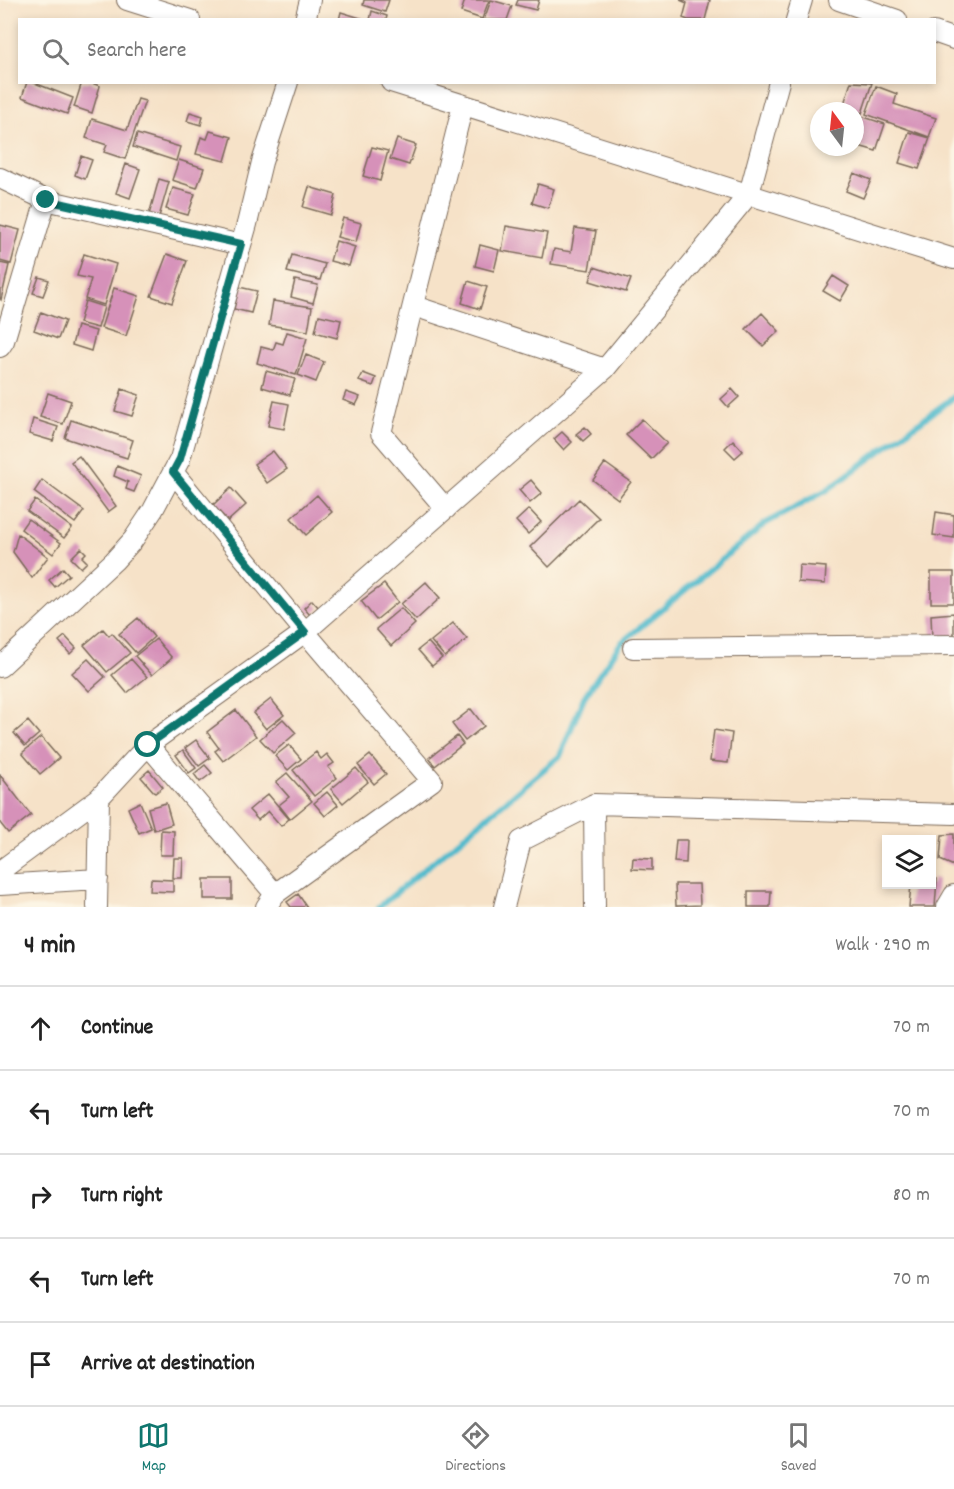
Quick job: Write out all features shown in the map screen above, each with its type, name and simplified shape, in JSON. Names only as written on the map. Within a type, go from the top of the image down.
[{"type":"street","points":[[127,0],[184,18]]},
{"type":"street","points":[[306,18],[310,0]]},
{"type":"street","points":[[797,18],[802,0]]},
{"type":"street","points":[[839,0],[891,18]]},
{"type":"street","points":[[936,33],[954,39]]},
{"type":"street","points":[[0,667],[114,561],[133,540],[153,510],[180,459],[262,162],[287,84]]},
{"type":"street","points":[[398,84],[954,259]]},
{"type":"street","points":[[0,871],[99,798],[148,745],[305,632],[605,369],[749,194],[778,84]]},
{"type":"street","points":[[446,509],[381,433],[464,105]]},
{"type":"street","points":[[0,178],[46,200],[241,244]]},
{"type":"street","points":[[0,346],[4,341],[46,200]]},
{"type":"street","points":[[414,306],[605,369]]},
{"type":"street","points":[[148,745],[270,901],[432,781],[173,472]]},
{"type":"street","points":[[633,648],[954,645]]},
{"type":"street","points":[[98,907],[99,798]]},
{"type":"street","points":[[594,804],[595,907]]},
{"type":"street","points":[[504,907],[521,841],[594,804],[954,814]]},
{"type":"street","points":[[0,885],[98,879]]},
{"type":"street","points":[[947,907],[954,895]]},
{"type":"building","points":[[364,0],[389,0],[385,12],[363,5]]},
{"type":"building","points":[[465,0],[489,0],[482,18],[461,12]]},
{"type":"building","points":[[491,0],[512,6],[508,18],[485,18]]},
{"type":"building","points":[[518,0],[539,0],[536,10],[516,5]]},
{"type":"building","points":[[680,0],[710,0],[706,18],[683,18],[687,3]]},
{"type":"building","points":[[372,11],[387,16],[386,18],[370,18]]},
{"type":"building","points":[[341,12],[361,18],[340,18]]},
{"type":"building","points":[[26,84],[37,84],[73,98],[67,114],[22,97]]},
{"type":"building","points":[[81,84],[100,86],[92,113],[74,107]]},
{"type":"building","points":[[850,84],[872,84],[864,107],[864,102],[845,102]]},
{"type":"building","points":[[876,86],[897,94],[894,104],[936,118],[929,137],[866,114]]},
{"type":"building","points":[[138,99],[145,101],[125,159],[104,152],[107,145],[86,138],[92,119],[127,130]]},
{"type":"building","points":[[190,112],[203,116],[201,125],[187,121]]},
{"type":"building","points":[[864,117],[885,124],[876,151],[864,148]]},
{"type":"building","points":[[210,131],[232,137],[225,161],[196,154],[201,137],[207,139]]},
{"type":"building","points":[[909,132],[930,138],[919,169],[899,163]]},
{"type":"building","points":[[137,134],[180,147],[176,161],[133,147]]},
{"type":"building","points":[[397,139],[416,145],[409,165],[390,159]]},
{"type":"building","points":[[372,147],[388,151],[380,181],[363,176]]},
{"type":"building","points":[[81,156],[92,160],[85,179],[75,175]]},
{"type":"building","points":[[179,160],[204,168],[197,188],[172,180]]},
{"type":"building","points":[[126,164],[140,169],[130,198],[116,193]]},
{"type":"building","points":[[854,173],[871,180],[863,198],[846,191]]},
{"type":"building","points":[[159,179],[169,182],[159,217],[149,215]]},
{"type":"building","points":[[538,184],[554,189],[548,208],[532,203]]},
{"type":"building","points":[[309,187],[336,195],[331,215],[303,207]]},
{"type":"building","points":[[173,188],[195,194],[188,215],[166,209]]},
{"type":"building","points":[[343,218],[361,223],[356,242],[337,237]]},
{"type":"building","points":[[0,225],[20,230],[11,264],[0,261]]},
{"type":"building","points":[[506,226],[547,233],[542,258],[502,251]]},
{"type":"building","points":[[575,228],[596,231],[589,270],[551,264],[554,249],[571,252]]},
{"type":"building","points":[[336,241],[355,247],[349,266],[330,261]]},
{"type":"building","points":[[480,245],[499,250],[494,271],[475,266]]},
{"type":"building","points":[[84,254],[116,264],[104,305],[85,299],[91,279],[77,276]]},
{"type":"building","points":[[167,254],[187,261],[172,303],[151,296]]},
{"type":"building","points":[[292,255],[325,264],[320,280],[287,272]]},
{"type":"building","points":[[0,263],[9,265],[1,300],[0,299]]},
{"type":"building","points":[[594,267],[631,279],[626,292],[590,281]]},
{"type":"building","points":[[833,276],[849,286],[840,301],[823,291]]},
{"type":"building","points":[[39,277],[49,280],[43,296],[33,293]]},
{"type":"building","points":[[295,280],[318,285],[313,303],[291,297]]},
{"type":"building","points":[[468,281],[487,287],[480,309],[462,303]]},
{"type":"building","points":[[239,287],[257,291],[251,313],[234,309]]},
{"type":"building","points":[[114,288],[139,296],[126,336],[101,328]]},
{"type":"building","points":[[85,301],[104,307],[98,328],[79,323]]},
{"type":"building","points":[[273,301],[312,307],[308,331],[269,325]]},
{"type":"building","points":[[41,312],[65,321],[58,339],[34,330]]},
{"type":"building","points":[[762,313],[779,331],[763,346],[746,329]]},
{"type":"building","points":[[319,315],[341,320],[337,338],[315,332]]},
{"type":"building","points":[[77,326],[96,331],[91,351],[72,345]]},
{"type":"building","points":[[287,332],[307,338],[296,375],[257,363],[261,347],[273,350],[276,342],[283,344]]},
{"type":"building","points":[[306,355],[324,362],[316,382],[298,375]]},
{"type":"building","points":[[266,371],[295,379],[290,395],[262,387]]},
{"type":"building","points":[[363,373],[376,378],[373,386],[359,381]]},
{"type":"building","points":[[122,389],[139,395],[132,416],[115,411]]},
{"type":"building","points":[[732,389],[739,397],[728,407],[721,399]]},
{"type":"building","points":[[346,392],[360,397],[356,405],[343,400]]},
{"type":"building","points":[[48,393],[71,401],[63,424],[40,417]]},
{"type":"building","points":[[274,401],[289,404],[284,429],[268,426]]},
{"type":"building","points":[[33,419],[58,427],[53,441],[29,434]]},
{"type":"building","points":[[642,419],[667,443],[651,459],[626,435]]},
{"type":"building","points":[[71,420],[133,440],[127,458],[65,438]]},
{"type":"building","points":[[585,427],[591,434],[583,441],[576,434]]},
{"type":"building","points":[[562,432],[572,442],[564,450],[554,439]]},
{"type":"building","points":[[733,440],[743,451],[735,458],[725,448]]},
{"type":"building","points":[[273,451],[287,469],[267,483],[254,464]]},
{"type":"building","points":[[79,456],[116,506],[108,512],[71,462]]},
{"type":"building","points":[[605,463],[631,482],[618,499],[593,480]]},
{"type":"building","points":[[117,466],[141,476],[134,492],[126,489],[128,482],[114,476]]},
{"type":"building","points":[[42,480],[84,511],[75,523],[34,492]]},
{"type":"building","points":[[531,480],[542,493],[530,503],[519,490]]},
{"type":"building","points":[[231,488],[246,505],[228,521],[213,505]]},
{"type":"building","points":[[317,495],[332,512],[306,535],[291,518]]},
{"type":"building","points":[[579,499],[599,518],[549,567],[530,547]]},
{"type":"building","points":[[35,500],[72,528],[64,538],[27,511]]},
{"type":"building","points":[[529,509],[541,522],[528,534],[516,521]]},
{"type":"building","points":[[936,512],[954,515],[954,538],[933,535]]},
{"type":"building","points":[[28,519],[61,543],[53,554],[21,529]]},
{"type":"building","points":[[18,534],[48,557],[32,578],[13,552]]},
{"type":"building","points":[[81,548],[86,553],[82,557],[87,562],[81,568],[71,558]]},
{"type":"building","points":[[799,565],[826,567],[825,584],[798,582]]},
{"type":"building","points":[[63,568],[69,575],[55,587],[49,580]]},
{"type":"building","points":[[931,572],[954,572],[954,603],[931,603]]},
{"type":"building","points":[[426,582],[440,598],[416,620],[401,604]]},
{"type":"building","points":[[384,584],[398,602],[376,620],[361,601]]},
{"type":"building","points":[[312,600],[319,608],[310,615],[304,608]]},
{"type":"building","points":[[401,608],[415,624],[391,646],[376,629]]},
{"type":"building","points":[[954,613],[954,638],[932,639],[931,615]]},
{"type":"building","points":[[138,618],[154,637],[136,653],[119,634]]},
{"type":"building","points":[[453,623],[467,639],[445,657],[431,641]]},
{"type":"building","points":[[103,629],[109,636],[112,633],[130,653],[107,672],[84,645]]},
{"type":"building","points":[[65,636],[76,648],[70,654],[59,641]]},
{"type":"building","points":[[156,639],[172,658],[152,675],[135,656]]},
{"type":"building","points":[[428,642],[442,658],[432,666],[418,650]]},
{"type":"building","points":[[88,659],[105,677],[89,691],[72,673]]},
{"type":"building","points":[[131,659],[147,677],[127,693],[112,675]]},
{"type":"building","points":[[271,699],[284,715],[266,729],[253,713]]},
{"type":"building","points":[[471,709],[484,726],[465,741],[452,724]]},
{"type":"building","points":[[236,710],[256,736],[223,761],[215,751],[219,748],[207,732]]},
{"type":"building","points":[[283,719],[296,733],[273,753],[260,739]]},
{"type":"building","points":[[28,721],[39,734],[25,746],[14,733]]},
{"type":"building","points":[[714,730],[732,733],[728,763],[710,761]]},
{"type":"building","points":[[457,736],[463,744],[435,766],[429,758]]},
{"type":"building","points":[[41,737],[59,758],[40,774],[22,753]]},
{"type":"building","points":[[196,740],[210,758],[199,766],[185,748]]},
{"type":"building","points":[[289,745],[301,759],[288,770],[275,756]]},
{"type":"building","points":[[183,750],[196,768],[189,773],[176,755]]},
{"type":"building","points":[[316,752],[321,759],[327,754],[334,763],[328,767],[337,778],[314,796],[293,770]]},
{"type":"building","points":[[370,755],[386,774],[374,784],[358,765]]},
{"type":"building","points":[[205,765],[212,773],[200,782],[194,774]]},
{"type":"building","points":[[356,768],[368,782],[343,803],[331,789]]},
{"type":"building","points":[[149,770],[163,787],[155,793],[141,777]]},
{"type":"building","points":[[287,773],[312,801],[290,819],[279,805],[289,797],[276,782]]},
{"type":"building","points":[[0,775],[31,815],[8,833],[0,823]]},
{"type":"building","points":[[327,792],[338,805],[325,816],[314,803]]},
{"type":"building","points":[[268,794],[289,819],[281,826],[268,811],[258,820],[249,810]]},
{"type":"building","points":[[140,802],[151,828],[139,833],[128,808]]},
{"type":"building","points":[[166,803],[172,824],[154,830],[148,808]]},
{"type":"building","points":[[161,830],[174,831],[173,855],[160,855]]},
{"type":"building","points":[[954,834],[954,866],[940,860],[942,835]]},
{"type":"building","points":[[676,840],[687,840],[686,863],[674,862]]},
{"type":"building","points":[[174,858],[183,858],[182,878],[173,878]]},
{"type":"building","points":[[633,858],[652,859],[652,870],[632,869]]},
{"type":"building","points":[[151,879],[173,880],[173,892],[150,891]]},
{"type":"building","points":[[204,879],[232,879],[232,899],[204,899]]},
{"type":"building","points":[[937,879],[935,907],[909,907],[911,889],[936,889]]},
{"type":"building","points":[[675,884],[699,884],[700,905],[676,906]]},
{"type":"building","points":[[748,891],[771,891],[770,907],[748,907]]},
{"type":"building","points":[[298,894],[307,907],[291,907],[287,902]]},
{"type":"waterway","points":[[379,907],[560,756],[584,697],[621,643],[766,523],[827,490],[954,397]]},
{"type":"route","points":[[46,200],[241,244],[180,459],[173,472],[305,632],[148,745]]}]
